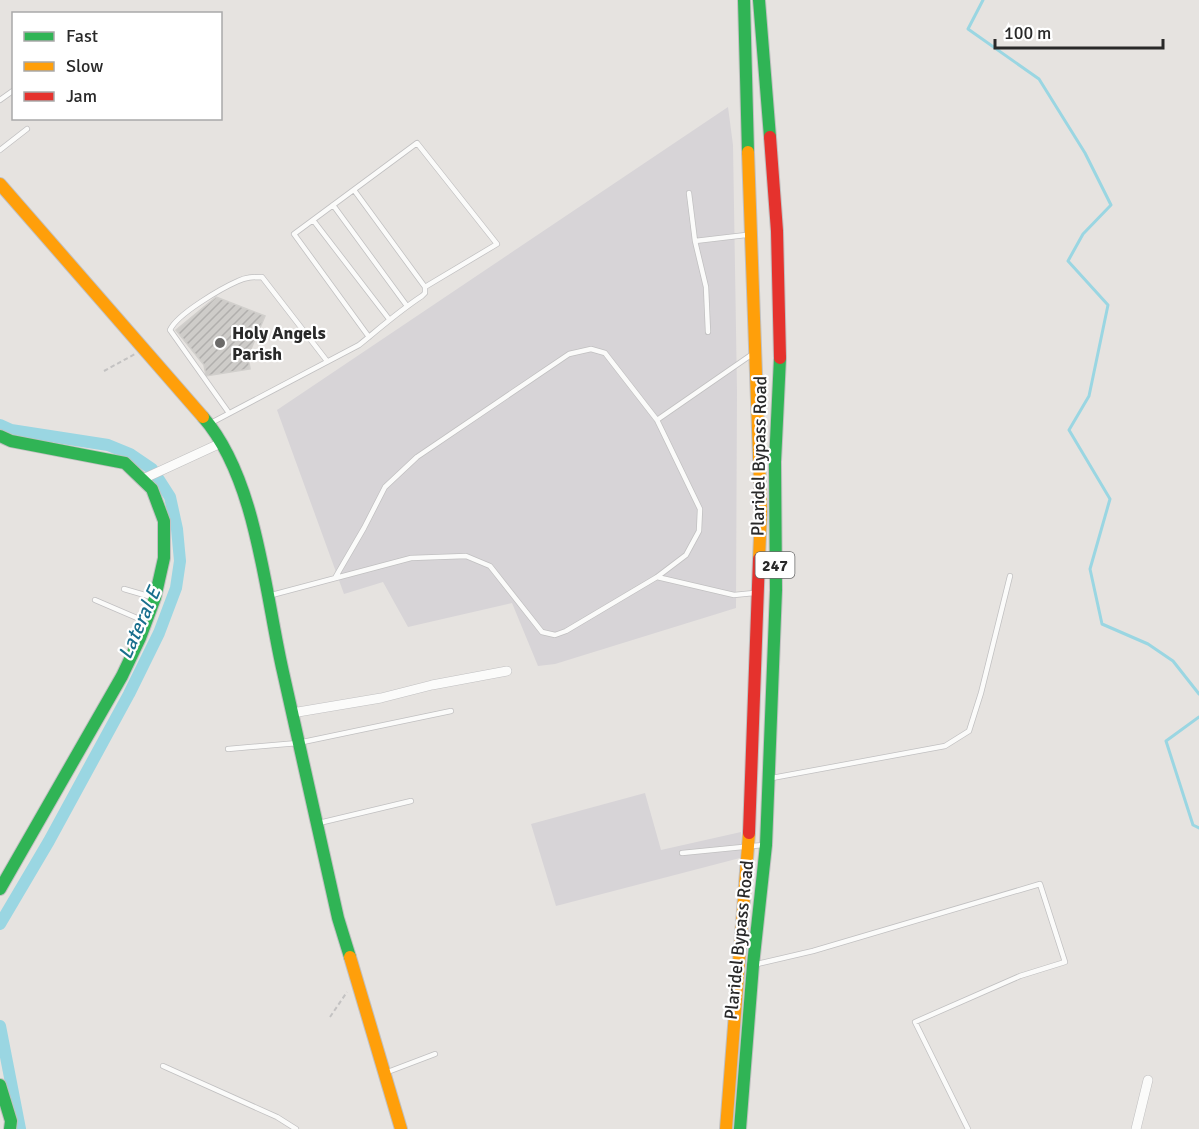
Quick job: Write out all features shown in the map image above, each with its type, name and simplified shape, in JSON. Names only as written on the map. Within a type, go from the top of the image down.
[{"type":"main road","name":"Plaridel Bypass Road","points":[[740,1129],[753,965],[766,844],[776,590],[775,462],[781,347],[764,233],[744,0]]},
{"type":"main road","name":"Plaridel Bypass Road","points":[[726,1129],[748,846],[759,592],[761,512],[756,352],[764,233],[759,0]]},
{"type":"main road","points":[[0,183],[209,424],[221,443],[243,494],[254,531],[298,743],[338,918],[401,1129]]},
{"type":"main road","points":[[0,436],[10,441],[125,463],[151,474],[163,512],[164,532],[163,567],[146,622],[112,696],[60,790],[0,889]]},
{"type":"main road","points":[[0,1085],[11,1121],[10,1129]]},
{"type":"street","points":[[151,474],[221,443]]},
{"type":"street","points":[[292,713],[381,698],[432,685],[507,671]]},
{"type":"street","points":[[1136,1129],[1148,1080]]},
{"type":"lane","points":[[0,150],[27,129]]},
{"type":"lane","points":[[369,337],[294,234],[417,143],[497,244],[425,287]]},
{"type":"lane","points":[[209,424],[344,354],[425,293],[425,287],[354,190]]},
{"type":"lane","points":[[689,193],[706,287],[708,332]]},
{"type":"lane","points":[[333,205],[407,306]]},
{"type":"lane","points":[[313,220],[389,319]]},
{"type":"lane","points":[[696,241],[764,233]]},
{"type":"lane","points":[[230,413],[170,330],[191,309],[238,281],[251,277],[262,278],[327,361]]},
{"type":"lane","points":[[267,596],[411,558],[466,556],[490,566],[542,632],[555,635],[567,631],[657,577],[687,555],[699,531],[700,509],[657,420],[605,353],[591,349],[569,354],[417,457],[385,487],[335,578]]},
{"type":"lane","points":[[657,420],[756,352]]},
{"type":"lane","points":[[769,778],[945,746],[969,731],[981,693],[1010,576]]},
{"type":"lane","points":[[657,577],[734,595],[776,590]]},
{"type":"lane","points":[[124,589],[155,598]]},
{"type":"lane","points":[[95,600],[146,622]]},
{"type":"lane","points":[[228,749],[298,743],[451,711]]},
{"type":"lane","points":[[316,824],[411,801]]},
{"type":"lane","points":[[682,853],[766,844]]},
{"type":"lane","points":[[753,965],[813,951],[1040,884],[1065,962],[1020,976],[915,1022],[968,1129]]},
{"type":"lane","points":[[385,1073],[435,1054]]},
{"type":"lane","points":[[163,1066],[277,1117],[296,1129]]},
{"type":"path","points":[[104,371],[145,348]]},
{"type":"path","points":[[330,1017],[356,979]]},
{"type":"shaded area","points":[[728,107],[733,145],[737,391],[736,608],[555,664],[538,666],[512,603],[408,627],[383,582],[344,594],[277,410]]},
{"type":"shaded area","points":[[645,793],[661,850],[741,832],[740,858],[556,906],[531,824]]},
{"type":"building","name":"Holy Angels Parish","points":[[216,297],[265,316],[248,356],[250,369],[206,376],[204,365],[176,330]]},
{"type":"waterway","points":[[983,0],[968,29],[1039,79],[1085,153],[1111,205],[1083,234],[1068,261],[1108,305],[1089,396],[1069,430],[1110,499],[1090,569],[1102,624],[1148,644],[1173,661],[1199,694]]},
{"type":"waterway","name":"Lateral E","points":[[0,425],[11,430],[108,445],[130,454],[152,469],[170,497],[177,529],[180,561],[176,588],[159,633],[129,694],[49,841],[0,924]]},
{"type":"waterway","points":[[1199,717],[1166,741],[1193,825],[1199,828]]},
{"type":"waterway","name":"Lateral E","points":[[0,1026],[20,1129]]},
{"type":"traffic: fast","points":[[744,0],[748,152]]},
{"type":"traffic: fast","points":[[759,0],[770,137]]},
{"type":"traffic: fast","points":[[740,1129],[753,965],[766,845],[776,590],[775,462],[780,358]]},
{"type":"traffic: fast","points":[[203,417],[221,443],[236,472],[257,538],[283,672],[338,918],[350,957]]},
{"type":"traffic: fast","points":[[0,436],[11,441],[125,463],[152,489],[164,521],[164,558],[155,598],[140,638],[122,676],[0,889]]},
{"type":"traffic: fast","points":[[0,1085],[11,1121],[10,1129]]},
{"type":"traffic: slow","points":[[748,152],[761,512],[759,559]]},
{"type":"traffic: slow","points":[[0,184],[203,417]]},
{"type":"traffic: slow","points":[[726,1129],[749,833]]},
{"type":"traffic: slow","points":[[350,957],[401,1129]]},
{"type":"traffic: jam","points":[[770,137],[777,231],[780,358]]},
{"type":"traffic: jam","points":[[749,833],[759,559]]},
{"type":"place","name":"Holy Angels Parish","points":[[220,343]]}]
